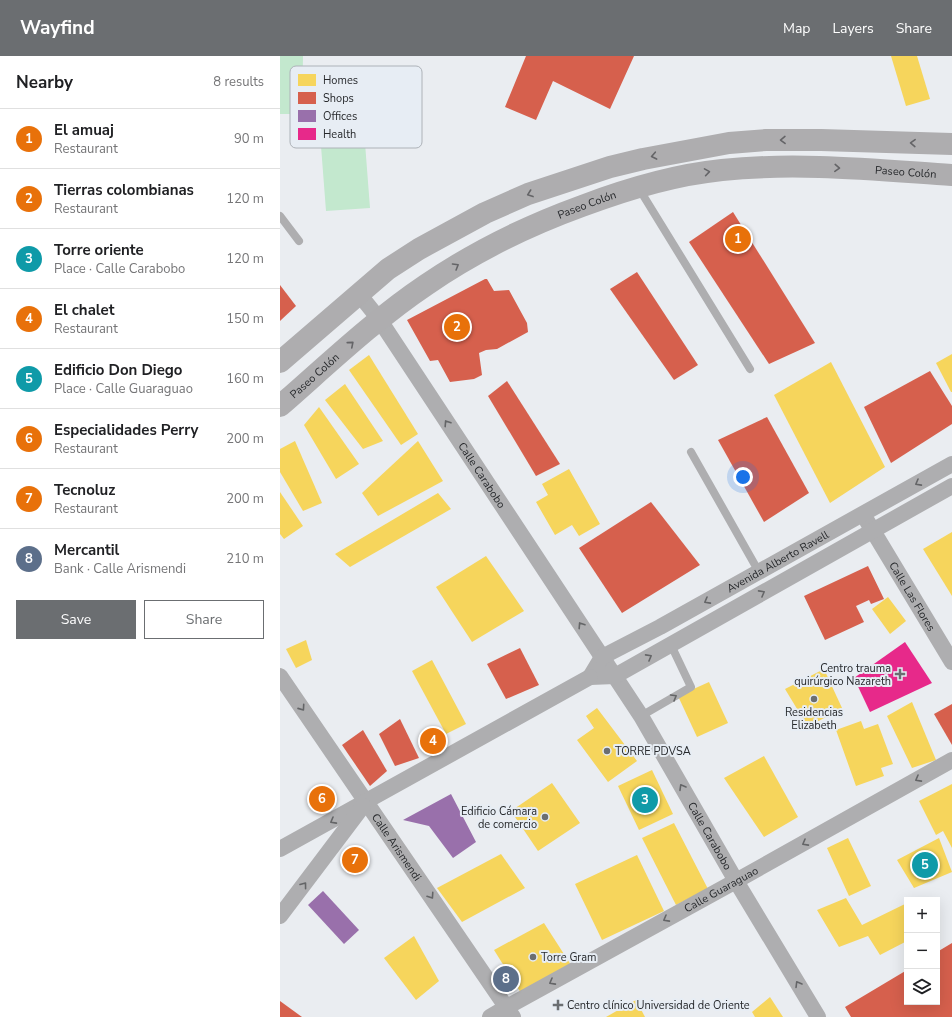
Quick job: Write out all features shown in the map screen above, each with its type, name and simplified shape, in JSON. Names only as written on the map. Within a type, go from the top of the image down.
[{"type":"street","name":"Paseo Colón","points":[[280,406],[379,319],[426,284],[482,251],[551,217],[617,192],[637,187],[679,164],[729,143],[766,140],[820,140],[952,144]]},
{"type":"street","name":"Paseo Colón","points":[[280,362],[388,269],[451,230],[528,194],[610,167],[679,164],[721,170],[761,167],[812,167],[952,175]]},
{"type":"street","name":"Calle Carabobo","points":[[359,294],[379,319],[641,716],[736,881],[818,1017]]},
{"type":"street","name":"Avenida Alberto Ravell","points":[[602,657],[759,572],[952,464]]},
{"type":"street","name":"Avenida Alberto Ravell","points":[[614,676],[952,486]]},
{"type":"street","name":"Calle Las Flores","points":[[863,514],[952,662]]},
{"type":"street","points":[[590,677],[602,657]]},
{"type":"street","name":"Calle Arismendi","points":[[280,676],[510,1012]]},
{"type":"street","points":[[280,850],[590,677],[614,676]]},
{"type":"street","name":"Calle Guaraguao","points":[[490,1017],[510,1012],[736,881],[952,760]]},
{"type":"street","points":[[280,916],[367,802]]},
{"type":"lane","points":[[637,187],[750,369]]},
{"type":"lane","points":[[280,216],[299,241]]},
{"type":"lane","points":[[691,452],[759,572]]},
{"type":"lane","points":[[641,716],[691,687],[670,645]]},
{"type":"green space","points":[[280,56],[303,56],[303,66],[290,66],[290,114],[280,114]]},
{"type":"green space","points":[[321,148],[365,148],[370,208],[326,211]]},
{"type":"building: Homes","points":[[891,56],[917,56],[930,99],[906,106]]},
{"type":"building: Homes","points":[[952,354],[952,392],[951,392],[936,363]]},
{"type":"building: Homes","points":[[369,355],[418,434],[401,445],[349,370]]},
{"type":"building: Homes","points":[[831,362],[885,467],[830,503],[774,395]]},
{"type":"building: Homes","points":[[345,384],[383,441],[363,449],[325,400]]},
{"type":"building: Homes","points":[[319,407],[359,464],[336,479],[304,425]]},
{"type":"building: Homes","points":[[295,441],[322,503],[303,511],[280,472],[280,449]]},
{"type":"building: Homes","points":[[418,441],[443,481],[378,516],[362,493]]},
{"type":"building: Homes","points":[[569,469],[600,524],[579,536],[572,525],[555,535],[536,502],[548,495],[542,484]]},
{"type":"building: Homes","points":[[280,492],[303,526],[284,539],[280,534]]},
{"type":"building: Homes","points":[[438,493],[451,509],[350,567],[335,554]]},
{"type":"building: Homes","points":[[952,532],[952,596],[923,549]]},
{"type":"building: Homes","points":[[486,556],[524,611],[472,642],[436,587]]},
{"type":"building: Homes","points":[[888,597],[906,621],[890,634],[872,609]]},
{"type":"building: Homes","points":[[306,640],[312,660],[296,668],[286,649]]},
{"type":"building: Homes","points":[[432,660],[466,724],[446,734],[412,671]]},
{"type":"building: Homes","name":"Residencias Elizabeth","points":[[824,669],[842,708],[808,727],[785,689]]},
{"type":"building: Homes","points":[[709,682],[728,723],[697,737],[678,696]]},
{"type":"building: Homes","points":[[912,702],[936,760],[912,768],[887,716]]},
{"type":"building: Homes","name":"TORRE PDVSA","points":[[597,708],[637,761],[608,782],[577,740],[594,728],[586,716]]},
{"type":"building: Homes","points":[[861,721],[864,729],[878,724],[893,764],[881,768],[884,776],[856,786],[836,730]]},
{"type":"building: Homes","points":[[764,756],[798,817],[764,837],[724,778]]},
{"type":"building: Homes","points":[[652,770],[673,814],[639,830],[618,786]]},
{"type":"building: Homes","name":"Edificio Cámara de comercio","points":[[552,783],[580,823],[538,851],[511,811]]},
{"type":"building: Homes","points":[[952,784],[952,848],[943,831],[936,835],[919,801]]},
{"type":"building: Homes","points":[[674,823],[708,889],[676,905],[642,838]]},
{"type":"building: Homes","points":[[848,838],[871,886],[849,896],[827,848]]},
{"type":"building: Homes","points":[[939,838],[952,872],[914,888],[897,860]]},
{"type":"building: Homes","points":[[501,854],[525,888],[462,922],[437,888]]},
{"type":"building: Homes","points":[[637,855],[664,911],[602,940],[575,884]]},
{"type":"building: Homes","points":[[846,898],[862,925],[904,904],[904,943],[880,955],[868,936],[839,947],[817,910]]},
{"type":"building: Homes","name":"Torre Gram","points":[[544,923],[571,965],[521,993],[494,950]]},
{"type":"building: Homes","points":[[414,936],[439,981],[416,1000],[384,958]]},
{"type":"building: Homes","points":[[770,997],[783,1017],[755,1017],[752,1012]]},
{"type":"building: Homes","points":[[636,1000],[645,1017],[606,1017]]},
{"type":"building: Shops","points":[[526,56],[634,56],[610,109],[553,81],[536,120],[505,107]]},
{"type":"building: Shops","points":[[733,212],[815,343],[769,364],[689,242]]},
{"type":"building: Shops","points":[[637,272],[698,365],[674,380],[610,289]]},
{"type":"building: Shops","points":[[487,279],[494,291],[509,290],[527,323],[528,332],[497,349],[486,350],[479,353],[482,375],[474,379],[450,382],[438,360],[430,361],[407,320]]},
{"type":"building: Shops","points":[[280,285],[296,306],[280,321]]},
{"type":"building: Shops","points":[[930,371],[952,406],[952,424],[891,463],[864,407]]},
{"type":"building: Shops","points":[[507,381],[560,464],[536,476],[488,396]]},
{"type":"building: Shops","points":[[767,417],[809,493],[764,522],[718,440]]},
{"type":"building: Shops","points":[[651,502],[700,565],[622,613],[579,548]]},
{"type":"building: Shops","points":[[868,566],[884,599],[871,604],[869,600],[856,606],[864,622],[825,640],[804,596]]},
{"type":"building: Shops","points":[[520,648],[539,685],[506,699],[487,664]]},
{"type":"building: Shops","points":[[952,704],[952,745],[934,714]]},
{"type":"building: Shops","points":[[400,719],[419,758],[395,766],[379,734]]},
{"type":"building: Shops","points":[[363,730],[387,771],[370,786],[342,745]]},
{"type":"building: Shops","points":[[952,943],[952,1017],[851,1017],[845,1007],[904,972],[904,1005],[940,1005],[940,950]]},
{"type":"building: Shops","points":[[280,1001],[302,1017],[280,1017]]},
{"type":"building: Offices","points":[[451,794],[476,842],[453,858],[429,826],[403,820]]},
{"type":"building: Offices","points":[[323,891],[359,930],[344,944],[308,905]]},
{"type":"building: Health","points":[[905,642],[932,683],[870,712],[854,678]]},
{"type":"place","name":"El amuaj","points":[[738,239]]},
{"type":"place","name":"Tierras colombianas","points":[[457,327]]},
{"type":"place","name":"Centro trauma quirúrgico Nazareth","points":[[900,674]]},
{"type":"place","name":"Residencias Elizabeth","points":[[814,699]]},
{"type":"place","name":"El chalet","points":[[433,741]]},
{"type":"place","name":"TORRE PDVSA","points":[[607,751]]},
{"type":"place","name":"Especialidades Perry","points":[[322,799]]},
{"type":"place","name":"Torre oriente","points":[[645,800]]},
{"type":"place","name":"Edificio Cámara de comercio","points":[[545,817]]},
{"type":"place","name":"Tecnoluz","points":[[355,860]]},
{"type":"place","name":"Edificio Don Diego","points":[[925,865]]},
{"type":"place","name":"Torre Gram","points":[[533,957]]},
{"type":"place","name":"Mercantil","points":[[506,979]]},
{"type":"place","name":"Centro clínico Universidad de Oriente","points":[[558,1005]]}]
